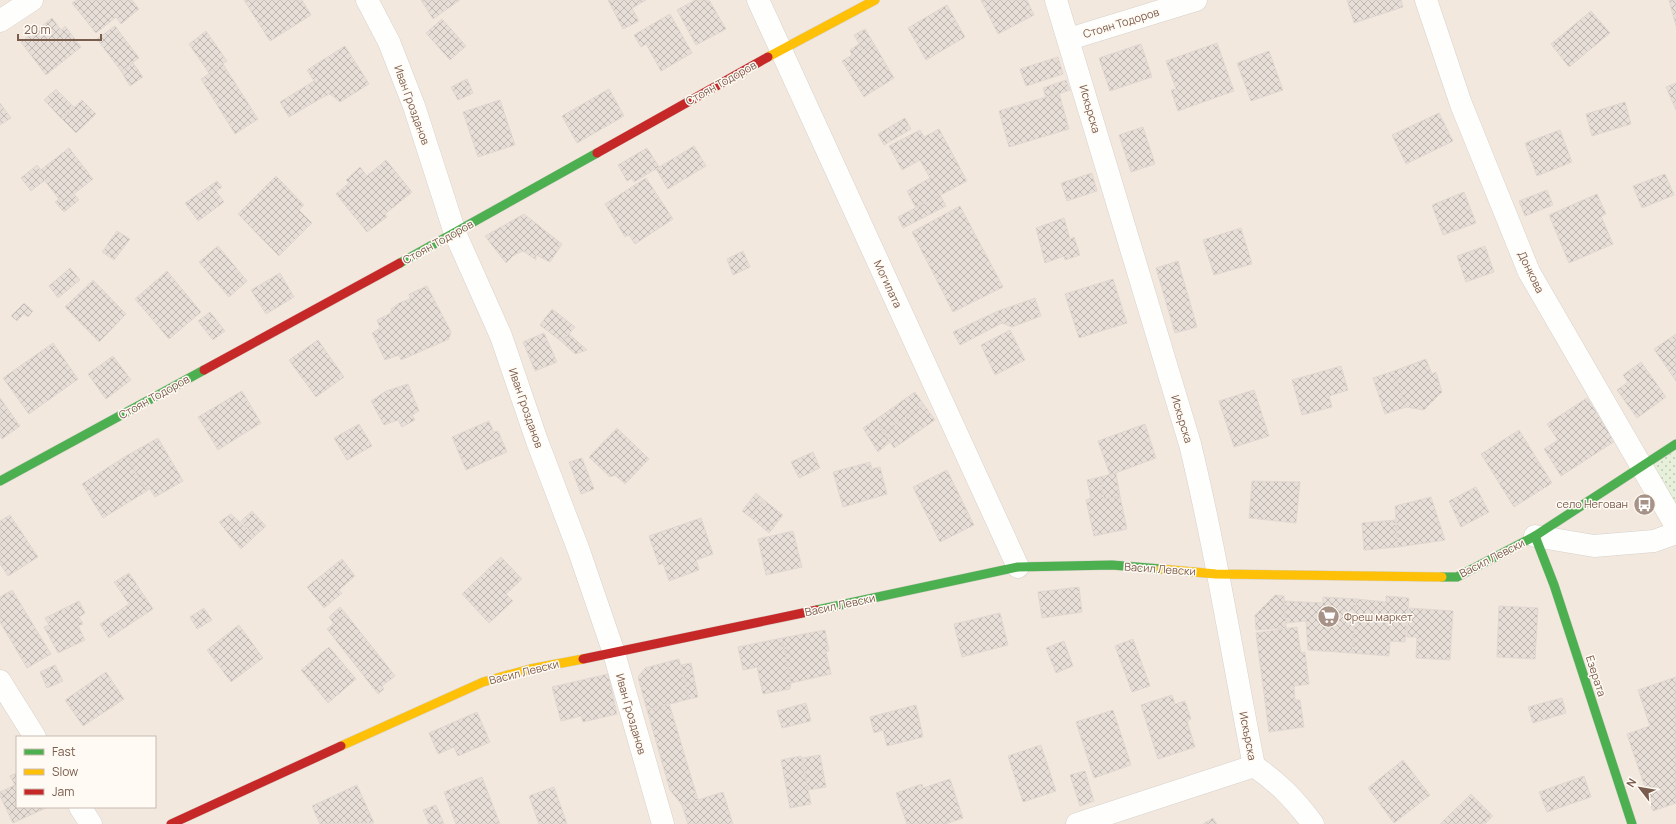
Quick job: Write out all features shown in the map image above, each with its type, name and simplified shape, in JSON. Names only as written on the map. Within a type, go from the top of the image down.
[{"type":"street","points":[[0,21],[32,0]]},
{"type":"street","name":"Иван Грозданов","points":[[367,0],[389,42],[414,106],[456,234],[501,336],[537,441],[579,551],[614,653],[663,824]]},
{"type":"street","name":"Могилата","points":[[758,0],[1018,567]]},
{"type":"street","name":"Стоян Тодоров","points":[[0,482],[456,234],[781,49],[875,0]]},
{"type":"street","name":"Искърска","points":[[1056,0],[1190,444],[1206,512],[1216,574],[1254,766],[1275,781],[1298,804],[1313,824]]},
{"type":"street","name":"Стоян Тодоров","points":[[1069,39],[1196,0]]},
{"type":"street","name":"Донкова","points":[[1426,0],[1461,104],[1529,272],[1676,526]]},
{"type":"street","name":"Васил Левски","points":[[171,824],[483,682],[530,668],[614,653],[1018,567],[1112,565],[1216,574],[1457,577],[1535,536],[1676,444]]},
{"type":"street","name":"Васил Левски","points":[[1535,536],[1594,546],[1654,541],[1676,533]]},
{"type":"street","name":"Езерата","points":[[1535,536],[1554,586],[1632,824]]},
{"type":"street","points":[[0,681],[34,736]]},
{"type":"street","points":[[1076,824],[1254,766]]},
{"type":"street","points":[[81,808],[91,824]]},
{"type":"shaded area","points":[[0,0],[1676,0],[1676,824],[0,824]]},
{"type":"green space","points":[[1676,444],[1676,526],[1641,467]]},
{"type":"building","points":[[77,0],[132,0],[139,9],[121,24],[116,17],[96,33],[72,3]]},
{"type":"building","points":[[244,0],[302,0],[311,15],[270,41]]},
{"type":"building","points":[[421,0],[460,0],[433,19]]},
{"type":"building","points":[[608,0],[646,0],[632,8],[639,21],[623,29]]},
{"type":"building","points":[[695,0],[709,0],[726,29],[696,45],[677,10]]},
{"type":"building","points":[[981,0],[1027,0],[1034,15],[998,34]]},
{"type":"building","points":[[1347,0],[1401,0],[1403,7],[1354,23]]},
{"type":"building","points":[[1669,0],[1676,0],[1676,26]]},
{"type":"building","points":[[947,5],[965,37],[926,60],[908,28]]},
{"type":"building","points":[[1591,11],[1610,33],[1569,67],[1551,44]]},
{"type":"building","points":[[670,14],[692,53],[661,71],[646,44],[641,47],[634,35]]},
{"type":"building","points":[[52,18],[61,30],[65,26],[81,47],[46,75],[21,42]]},
{"type":"building","points":[[442,19],[466,46],[450,60],[426,33]]},
{"type":"building","points":[[115,26],[139,58],[121,71],[97,39]]},
{"type":"building","points":[[865,29],[874,44],[863,50],[854,35]]},
{"type":"building","points":[[206,31],[227,61],[209,73],[189,44]]},
{"type":"building","points":[[1217,43],[1234,91],[1178,111],[1171,90],[1176,89],[1166,61]]},
{"type":"building","points":[[859,44],[863,50],[874,44],[894,78],[864,97],[842,61],[852,55],[850,50]]},
{"type":"building","points":[[1141,44],[1152,77],[1110,91],[1099,58]]},
{"type":"building","points":[[345,46],[369,84],[340,102],[330,94],[289,117],[280,102],[314,81],[307,70]]},
{"type":"building","points":[[1269,51],[1283,90],[1251,101],[1237,63]]},
{"type":"building","points":[[1058,57],[1063,74],[1026,86],[1020,69]]},
{"type":"building","points":[[133,63],[143,77],[130,86],[121,71]]},
{"type":"building","points":[[223,64],[258,119],[235,134],[201,79]]},
{"type":"building","points":[[467,79],[473,93],[458,100],[451,87]]},
{"type":"building","points":[[1066,80],[1070,90],[1046,98],[1043,88]]},
{"type":"building","points":[[1676,83],[1676,110],[1666,87]]},
{"type":"building","points":[[56,89],[74,107],[62,119],[44,100]]},
{"type":"building","points":[[609,89],[624,116],[577,143],[562,116]]},
{"type":"building","points":[[1059,93],[1069,129],[1009,147],[999,111]]},
{"type":"building","points":[[82,100],[96,114],[76,133],[62,119]]},
{"type":"building","points":[[500,100],[515,145],[478,157],[463,112]]},
{"type":"building","points":[[1625,102],[1631,124],[1592,136],[1586,114]]},
{"type":"building","points":[[0,103],[11,118],[0,125]]},
{"type":"building","points":[[1439,113],[1453,141],[1406,164],[1392,135]]},
{"type":"building","points":[[905,118],[911,129],[884,145],[878,134]]},
{"type":"building","points":[[1143,127],[1155,164],[1131,172],[1119,135]]},
{"type":"building","points":[[939,129],[967,181],[916,208],[907,191],[930,178],[920,160],[902,170],[889,146],[920,130],[924,137]]},
{"type":"building","points":[[1560,130],[1572,162],[1537,176],[1525,143]]},
{"type":"building","points":[[694,146],[706,166],[668,189],[656,169]]},
{"type":"building","points":[[69,148],[93,179],[62,203],[38,172]]},
{"type":"building","points":[[647,148],[659,167],[634,182],[632,178],[627,181],[618,165]]},
{"type":"building","points":[[386,160],[412,192],[385,214],[387,217],[367,232],[336,194],[349,183],[346,180],[360,167],[367,176]]},
{"type":"building","points":[[37,165],[41,170],[38,172],[45,180],[31,191],[21,178]]},
{"type":"building","points":[[1092,173],[1097,191],[1067,201],[1061,183]]},
{"type":"building","points":[[1665,174],[1674,195],[1642,208],[1633,186]]},
{"type":"building","points":[[276,176],[304,205],[299,210],[312,223],[279,256],[238,214]]},
{"type":"building","points":[[646,178],[673,219],[635,244],[629,235],[625,237],[605,204]]},
{"type":"building","points":[[217,181],[222,187],[216,191],[224,202],[198,221],[185,203]]},
{"type":"building","points":[[1547,190],[1553,205],[1525,216],[1519,201]]},
{"type":"building","points":[[1464,192],[1476,223],[1443,235],[1432,205]]},
{"type":"building","points":[[73,193],[79,200],[64,212],[55,202],[59,199],[62,203]]},
{"type":"building","points":[[1597,194],[1606,214],[1601,216],[1613,244],[1569,263],[1549,215]]},
{"type":"building","points":[[940,195],[946,206],[903,228],[898,217]]},
{"type":"building","points":[[960,206],[1003,287],[953,312],[912,232]]},
{"type":"building","points":[[524,214],[562,244],[550,262],[536,255],[536,260],[523,251],[514,255],[506,263],[485,236]]},
{"type":"building","points":[[1064,218],[1070,239],[1074,237],[1080,255],[1065,260],[1064,256],[1045,263],[1036,228]]},
{"type":"building","points":[[1241,228],[1252,264],[1214,275],[1203,240]]},
{"type":"building","points":[[117,231],[130,239],[114,260],[102,252]]},
{"type":"building","points":[[218,246],[247,281],[229,297],[199,262]]},
{"type":"building","points":[[1485,246],[1494,272],[1466,282],[1457,256]]},
{"type":"building","points":[[743,251],[750,267],[733,275],[727,259]]},
{"type":"building","points":[[1178,261],[1197,327],[1175,333],[1156,268]]},
{"type":"building","points":[[70,268],[80,280],[58,298],[49,286]]},
{"type":"building","points":[[167,271],[201,312],[169,339],[135,299]]},
{"type":"building","points":[[280,273],[294,297],[266,314],[251,290]]},
{"type":"building","points":[[1113,279],[1127,323],[1079,338],[1065,294]]},
{"type":"building","points":[[93,280],[126,314],[99,342],[65,307]]},
{"type":"building","points":[[427,286],[451,332],[449,339],[401,360],[399,355],[385,360],[372,333],[380,328],[377,320],[391,313],[391,309],[399,303],[410,299],[409,294]]},
{"type":"building","points":[[1035,298],[1041,316],[1012,327],[1002,323],[998,311]]},
{"type":"building","points":[[24,303],[33,311],[28,317],[24,314],[17,321],[11,316]]},
{"type":"building","points":[[552,309],[575,327],[562,342],[540,325]]},
{"type":"building","points":[[998,311],[1002,323],[960,345],[953,332]]},
{"type":"building","points":[[210,312],[225,331],[213,340],[198,321]]},
{"type":"building","points":[[1010,330],[1025,360],[995,375],[981,345]]},
{"type":"building","points":[[544,333],[557,362],[535,371],[523,342]]},
{"type":"building","points":[[569,334],[587,350],[575,354],[562,342]]},
{"type":"building","points":[[1676,334],[1676,381],[1654,349]]},
{"type":"building","points":[[318,340],[344,377],[316,397],[289,360]]},
{"type":"building","points":[[53,343],[78,379],[29,414],[3,378]]},
{"type":"building","points":[[113,356],[131,380],[106,399],[88,374]]},
{"type":"building","points":[[1426,359],[1432,374],[1436,372],[1442,392],[1424,410],[1406,407],[1394,371]]},
{"type":"building","points":[[1641,362],[1666,397],[1637,418],[1617,390],[1628,382],[1623,375]]},
{"type":"building","points":[[1341,366],[1348,390],[1329,396],[1332,407],[1302,415],[1292,380]]},
{"type":"building","points":[[1394,371],[1406,407],[1385,414],[1373,378]]},
{"type":"building","points":[[408,384],[419,411],[412,415],[415,420],[402,427],[398,420],[384,425],[371,401],[386,391]]},
{"type":"building","points":[[1254,390],[1269,436],[1234,447],[1219,401]]},
{"type":"building","points":[[242,391],[261,423],[218,450],[198,417]]},
{"type":"building","points":[[915,392],[924,405],[884,432],[875,420]]},
{"type":"building","points":[[0,398],[20,426],[2,439],[0,436]]},
{"type":"building","points":[[1587,398],[1615,441],[1561,476],[1544,449],[1558,440],[1547,424]]},
{"type":"building","points":[[924,405],[935,420],[894,448],[884,432]]},
{"type":"building","points":[[875,420],[890,442],[878,452],[863,428]]},
{"type":"building","points":[[489,421],[494,432],[498,431],[507,452],[466,470],[452,437]]},
{"type":"building","points":[[359,424],[372,446],[347,460],[334,438]]},
{"type":"building","points":[[1145,424],[1156,458],[1110,475],[1098,441]]},
{"type":"building","points":[[617,428],[649,459],[625,484],[615,475],[610,477],[589,457]]},
{"type":"building","points":[[1519,430],[1552,483],[1514,507],[1481,454]]},
{"type":"building","points":[[158,438],[183,481],[155,497],[149,488],[147,491],[126,456]]},
{"type":"building","points":[[813,452],[820,468],[799,478],[791,462]]},
{"type":"building","points":[[126,456],[147,491],[103,518],[82,484]]},
{"type":"building","points":[[582,458],[594,489],[581,494],[569,462]]},
{"type":"building","points":[[870,462],[872,469],[880,467],[887,494],[843,507],[833,472]]},
{"type":"building","points":[[947,470],[974,525],[940,542],[913,487]]},
{"type":"building","points":[[1116,473],[1120,496],[1104,499],[1100,477]]},
{"type":"building","points":[[1100,477],[1104,499],[1120,496],[1127,529],[1094,536],[1086,500],[1091,498],[1087,480]]},
{"type":"building","points":[[1252,481],[1300,482],[1296,523],[1249,518]]},
{"type":"building","points":[[1476,487],[1489,512],[1461,527],[1449,501]]},
{"type":"building","points":[[756,493],[764,500],[750,517],[742,511]]},
{"type":"building","points":[[1431,497],[1445,540],[1398,547],[1395,506]]},
{"type":"building","points":[[764,500],[783,515],[769,533],[750,517]]},
{"type":"building","points":[[252,511],[266,526],[255,536],[241,521]]},
{"type":"building","points":[[231,514],[255,536],[241,549],[219,522]]},
{"type":"building","points":[[10,515],[38,557],[8,576],[0,564],[0,521]]},
{"type":"building","points":[[701,518],[713,554],[696,560],[699,570],[669,581],[663,563],[659,565],[649,536]]},
{"type":"building","points":[[1395,520],[1398,547],[1364,550],[1362,523]]},
{"type":"building","points":[[793,531],[802,567],[766,575],[758,539]]},
{"type":"building","points":[[501,557],[522,579],[506,594],[513,601],[489,623],[462,594]]},
{"type":"building","points":[[342,559],[355,576],[339,590],[342,593],[324,608],[307,587]]},
{"type":"building","points":[[129,573],[153,609],[109,638],[100,624],[129,604],[114,582]]},
{"type":"building","points":[[1079,587],[1082,612],[1042,618],[1038,592]]},
{"type":"building","points":[[12,590],[51,654],[27,668],[0,622],[0,597]]},
{"type":"building","points":[[1275,595],[1284,596],[1286,628],[1256,630],[1255,615]]},
{"type":"building","points":[[1386,596],[1409,598],[1405,642],[1390,641],[1389,656],[1352,653],[1356,599],[1386,602]]},
{"type":"building","points":[[1323,597],[1356,599],[1352,653],[1308,650],[1306,621],[1286,623],[1284,601],[1323,603]]},
{"type":"building","points":[[79,601],[85,613],[79,617],[83,624],[78,626],[85,640],[58,653],[44,627],[49,625],[45,618]]},
{"type":"building","points":[[1499,606],[1538,608],[1535,659],[1497,657]]},
{"type":"building","points":[[340,607],[346,614],[334,624],[329,617]]},
{"type":"building","points":[[204,608],[212,620],[197,629],[190,617]]},
{"type":"building","points":[[1409,608],[1453,611],[1450,660],[1416,658],[1417,637],[1407,637]]},
{"type":"building","points":[[1000,613],[1008,645],[962,657],[954,624]]},
{"type":"building","points":[[346,614],[395,676],[382,686],[384,689],[378,694],[327,629]]},
{"type":"building","points":[[239,625],[263,658],[231,682],[207,650]]},
{"type":"building","points":[[1297,627],[1301,653],[1305,652],[1309,684],[1294,686],[1295,700],[1300,700],[1304,727],[1269,732],[1256,633]]},
{"type":"building","points":[[825,630],[829,651],[826,652],[831,674],[791,683],[782,638]]},
{"type":"building","points":[[782,638],[791,683],[790,689],[763,694],[757,667],[743,670],[738,647]]},
{"type":"building","points":[[1133,639],[1150,686],[1132,692],[1115,646]]},
{"type":"building","points":[[1064,641],[1073,666],[1056,673],[1046,648]]},
{"type":"building","points":[[329,647],[356,679],[328,703],[301,670]]},
{"type":"building","points":[[679,659],[689,699],[647,710],[638,677],[645,668]]},
{"type":"building","points":[[691,663],[698,697],[689,699],[681,665]]},
{"type":"building","points":[[55,665],[63,681],[47,688],[40,672]]},
{"type":"building","points":[[106,672],[124,699],[83,726],[65,700]]},
{"type":"building","points":[[608,674],[617,714],[583,722],[581,716],[561,721],[552,687]]},
{"type":"building","points":[[1676,677],[1676,803],[1653,811],[1627,734],[1650,726],[1638,690]]},
{"type":"building","points":[[1172,695],[1175,704],[1185,701],[1191,719],[1187,721],[1195,747],[1158,759],[1141,705]]},
{"type":"building","points":[[1562,698],[1566,713],[1533,723],[1528,707]]},
{"type":"building","points":[[669,703],[698,800],[682,805],[670,790],[647,710]]},
{"type":"building","points":[[806,703],[811,721],[782,728],[777,711]]},
{"type":"building","points":[[916,705],[923,737],[887,746],[883,730],[874,733],[870,717]]},
{"type":"building","points":[[1113,710],[1131,765],[1094,778],[1076,722]]},
{"type":"building","points":[[477,712],[490,742],[458,756],[454,747],[438,754],[429,733]]},
{"type":"building","points":[[1041,745],[1056,791],[1023,802],[1008,756]]},
{"type":"building","points":[[820,755],[826,787],[808,790],[802,758]]},
{"type":"building","points":[[801,756],[811,804],[790,808],[781,760]]},
{"type":"building","points":[[1403,760],[1430,795],[1394,823],[1368,788]]},
{"type":"building","points":[[1085,771],[1094,801],[1080,806],[1070,775]]},
{"type":"building","points":[[16,773],[16,808],[46,808],[13,823],[0,796],[0,792],[15,785],[10,776]]},
{"type":"building","points":[[1584,776],[1591,797],[1547,812],[1539,792]]},
{"type":"building","points":[[482,777],[500,824],[456,824],[444,792]]},
{"type":"building","points":[[950,779],[963,818],[946,824],[907,824],[896,793],[922,784],[923,788]]},
{"type":"building","points":[[357,785],[374,823],[320,824],[312,806]]},
{"type":"building","points":[[554,787],[567,824],[539,824],[529,796]]},
{"type":"building","points":[[723,792],[733,824],[688,824],[682,805]]},
{"type":"building","points":[[1471,794],[1493,816],[1485,824],[1440,824]]},
{"type":"building","points":[[436,805],[444,824],[429,824],[423,810]]},
{"type":"building","points":[[1213,818],[1217,824],[1203,824]]},
{"type":"traffic: fast","points":[[400,263],[597,153]]},
{"type":"traffic: fast","points":[[0,481],[204,370]]},
{"type":"traffic: fast","points":[[1442,577],[1457,577],[1535,536],[1676,444]]},
{"type":"traffic: fast","points":[[1535,536],[1554,585],[1632,824]]},
{"type":"traffic: fast","points":[[817,610],[1018,567],[1112,565],[1161,569]]},
{"type":"traffic: slow","points":[[768,57],[875,0]]},
{"type":"traffic: slow","points":[[1161,569],[1216,574],[1442,577]]},
{"type":"traffic: slow","points":[[341,746],[483,682],[530,669],[583,659]]},
{"type":"traffic: jam","points":[[597,153],[768,57]]},
{"type":"traffic: jam","points":[[204,370],[400,263]]},
{"type":"traffic: jam","points":[[583,659],[817,610]]},
{"type":"traffic: jam","points":[[171,824],[341,746]]},
{"type":"place","name":"село Негован","points":[[1644,504]]},
{"type":"place","name":"Фреш маркет","points":[[1329,617]]}]
